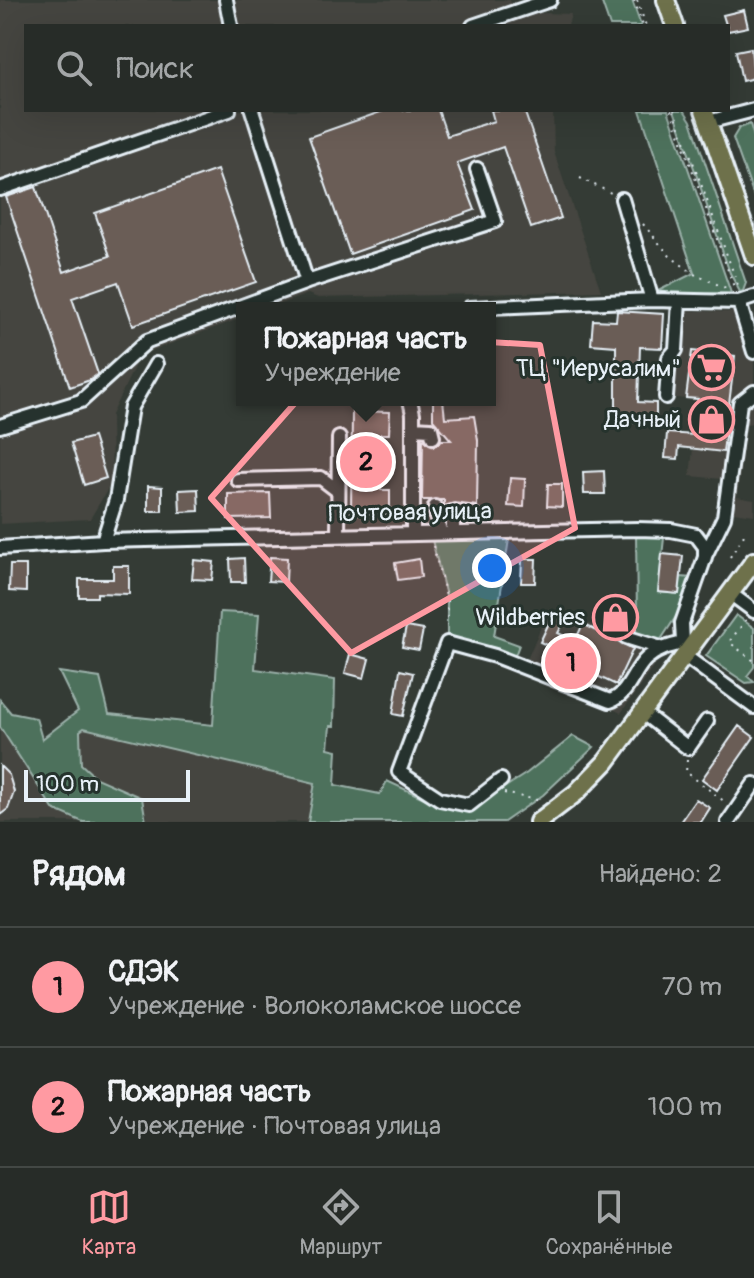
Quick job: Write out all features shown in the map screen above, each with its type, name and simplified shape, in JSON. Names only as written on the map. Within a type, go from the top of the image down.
[{"type":"main road","points":[[666,0],[674,24]]},
{"type":"main road","points":[[706,116],[754,255]]},
{"type":"main road","points":[[538,822],[576,793],[606,762],[686,649],[754,561]]},
{"type":"street","points":[[226,0],[231,24]]},
{"type":"street","points":[[479,24],[550,0]]},
{"type":"street","points":[[706,116],[754,110]]},
{"type":"street","points":[[0,189],[223,112]]},
{"type":"street","points":[[253,112],[307,282]]},
{"type":"street","points":[[253,302],[495,221],[477,169]]},
{"type":"street","points":[[622,199],[652,300]]},
{"type":"street","points":[[496,307],[743,298],[754,352]]},
{"type":"street","points":[[666,397],[669,358],[676,350],[679,301]]},
{"type":"street","points":[[0,426],[81,401],[147,341],[236,308]]},
{"type":"street","points":[[103,541],[116,500],[131,407],[156,364]]},
{"type":"street","points":[[686,649],[682,623],[705,557],[724,517],[740,403],[754,392]]},
{"type":"street","points":[[411,406],[413,533]]},
{"type":"street","points":[[413,428],[431,429],[433,437]]},
{"type":"street","points":[[338,535],[339,438]]},
{"type":"street","points":[[238,480],[321,478],[338,491]]},
{"type":"street","points":[[435,507],[441,533]]},
{"type":"street","points":[[441,533],[453,512],[473,514]]},
{"type":"street","name":"Почтовая улица","points":[[0,548],[103,541],[671,530],[696,535],[705,547],[705,557]]},
{"type":"street","points":[[731,594],[750,616]]},
{"type":"street","points":[[629,622],[626,637],[661,648],[686,649],[754,707]]},
{"type":"street","points":[[501,780],[469,805],[440,799],[399,772],[447,643],[495,656],[610,701],[619,698],[644,660],[661,648]]},
{"type":"street","points":[[643,713],[688,748],[707,721]]},
{"type":"street","points":[[728,822],[754,784]]},
{"type":"path","points":[[636,0],[643,24]]},
{"type":"path","points":[[673,112],[743,298]]},
{"type":"path","points":[[673,112],[743,298]]},
{"type":"path","points":[[580,178],[622,199]]},
{"type":"path","points":[[641,222],[670,256],[694,274],[743,298]]},
{"type":"path","points":[[730,557],[746,532]]},
{"type":"path","points":[[441,533],[447,643]]},
{"type":"path","points":[[750,616],[729,642],[754,661]]},
{"type":"path","points":[[688,748],[686,772],[736,810]]},
{"type":"path","points":[[487,790],[531,797],[546,803]]},
{"type":"highlighted area","points":[[356,334],[540,345],[575,528],[351,653],[211,498]]},
{"type":"shaded area","points":[[0,0],[510,0],[514,12],[571,14],[568,24],[24,24],[24,112],[553,112],[554,152],[601,291],[318,298],[308,294],[286,302],[236,302],[236,320],[140,355],[111,415],[112,482],[90,519],[0,524]]},
{"type":"shaded area","points":[[739,302],[743,308],[749,307],[754,320],[754,423],[746,424],[737,497],[754,500],[754,515],[719,510],[722,479],[690,476],[697,411],[707,401],[666,397],[679,310],[731,312]]},
{"type":"shaded area","points":[[549,608],[595,626],[633,636],[664,652],[621,713],[523,669]]},
{"type":"shaded area","points":[[0,727],[53,809],[83,822],[0,822]]},
{"type":"shaded area","points":[[84,728],[315,783],[308,822],[148,822],[142,798],[96,778],[81,764],[80,730]]},
{"type":"green space","points":[[601,0],[632,0],[640,24],[609,24]]},
{"type":"green space","points":[[641,112],[669,112],[731,293],[683,295],[658,291],[694,273]]},
{"type":"green space","points":[[675,112],[685,112],[691,121],[746,283],[743,291],[740,292],[730,273]]},
{"type":"green space","points":[[750,124],[754,137],[754,197],[733,138],[739,128]]},
{"type":"green space","points":[[636,534],[664,538],[658,592],[679,594],[681,577],[692,578],[681,609],[658,644],[633,636],[637,618]]},
{"type":"green space","points":[[509,539],[494,636],[519,645],[514,658],[447,636],[447,600],[432,540]]},
{"type":"green space","points":[[220,612],[259,614],[255,669],[335,680],[334,726],[330,726],[328,748],[337,750],[335,785],[380,794],[387,781],[437,804],[471,809],[527,773],[573,736],[594,747],[543,795],[504,822],[308,822],[315,783],[84,728],[80,731],[81,764],[96,778],[142,798],[146,822],[83,822],[53,809],[0,727],[0,700],[11,713],[36,718],[42,739],[78,711],[59,672],[100,678],[109,714],[213,725]]},
{"type":"green space","points":[[736,615],[754,628],[754,667],[747,676],[754,682],[746,683],[706,656]]},
{"type":"building","points":[[744,10],[748,27],[730,31],[730,24],[726,24],[723,15]]},
{"type":"building","points":[[751,48],[754,78],[742,81],[736,51]]},
{"type":"building","points":[[380,112],[439,112],[447,136],[494,121],[492,112],[525,112],[561,218],[531,228],[503,147],[457,163],[475,210],[350,254],[309,137]]},
{"type":"building","points":[[217,170],[256,282],[133,325],[118,282],[72,298],[98,374],[70,387],[6,197],[36,187],[64,272],[110,256],[95,213]]},
{"type":"building","points":[[617,311],[664,314],[662,348],[640,347],[638,402],[656,403],[656,422],[616,421],[616,346],[591,344],[593,320],[616,321]]},
{"type":"building","points":[[692,351],[735,356],[723,452],[679,447],[678,459],[665,458],[667,433],[694,435],[698,399],[686,398]]},
{"type":"building","points":[[433,406],[444,406],[445,418],[474,416],[478,440],[477,506],[454,503],[444,506],[444,500],[422,500],[423,439],[434,446],[442,440],[451,440],[433,419]]},
{"type":"building","points":[[352,411],[390,412],[389,434],[381,434],[381,490],[390,490],[390,514],[351,514]]},
{"type":"building","points":[[93,437],[106,478],[84,485],[71,443]]},
{"type":"building","points":[[604,471],[605,494],[584,494],[583,472]]},
{"type":"building","points":[[510,478],[525,479],[524,507],[508,506]]},
{"type":"building","points":[[548,484],[562,484],[562,507],[547,506]]},
{"type":"building","points":[[148,486],[162,487],[162,511],[148,511]]},
{"type":"building","points":[[198,489],[199,511],[180,512],[179,490]]},
{"type":"building","points":[[270,493],[271,518],[228,519],[228,494]]},
{"type":"building","points":[[662,554],[683,556],[679,594],[658,592]]},
{"type":"building","points":[[270,557],[287,558],[286,582],[268,581]]},
{"type":"building","points":[[244,558],[245,582],[231,582],[230,559]]},
{"type":"building","points":[[419,559],[421,577],[398,580],[395,563]]},
{"type":"building","points":[[522,559],[536,559],[535,583],[521,583]]},
{"type":"building","points":[[194,560],[214,562],[212,580],[192,579]]},
{"type":"building","points":[[10,565],[26,565],[26,592],[9,591]]},
{"type":"building","points":[[113,566],[129,566],[129,594],[97,593],[97,597],[79,597],[79,579],[113,579]]},
{"type":"building","points":[[609,600],[628,605],[625,614],[622,613],[616,640],[633,649],[616,685],[591,673],[586,682],[573,677],[576,671],[564,665],[569,655],[540,642],[554,612],[566,618],[558,633],[575,641],[583,624],[597,631],[602,611],[606,612]]},
{"type":"building","points":[[406,627],[423,630],[419,650],[402,647]]},
{"type":"building","points":[[350,654],[369,659],[364,678],[345,673]]},
{"type":"building","points":[[400,670],[413,673],[403,716],[393,714]]},
{"type":"building","points":[[739,726],[754,737],[717,790],[702,779]]},
{"type":"building","points":[[0,766],[9,775],[14,792],[8,809],[0,815]]},
{"type":"building","points":[[696,799],[710,808],[701,822],[680,822]]},
{"type":"place","name":"ТЦ \"Иерусалим\"","points":[[712,368]]},
{"type":"place","name":"Дачный","points":[[712,419]]},
{"type":"place","name":"Пожарная часть","points":[[366,462]]},
{"type":"place","name":"Wildberries","points":[[616,617]]},
{"type":"place","name":"СДЭК","points":[[571,663]]}]
